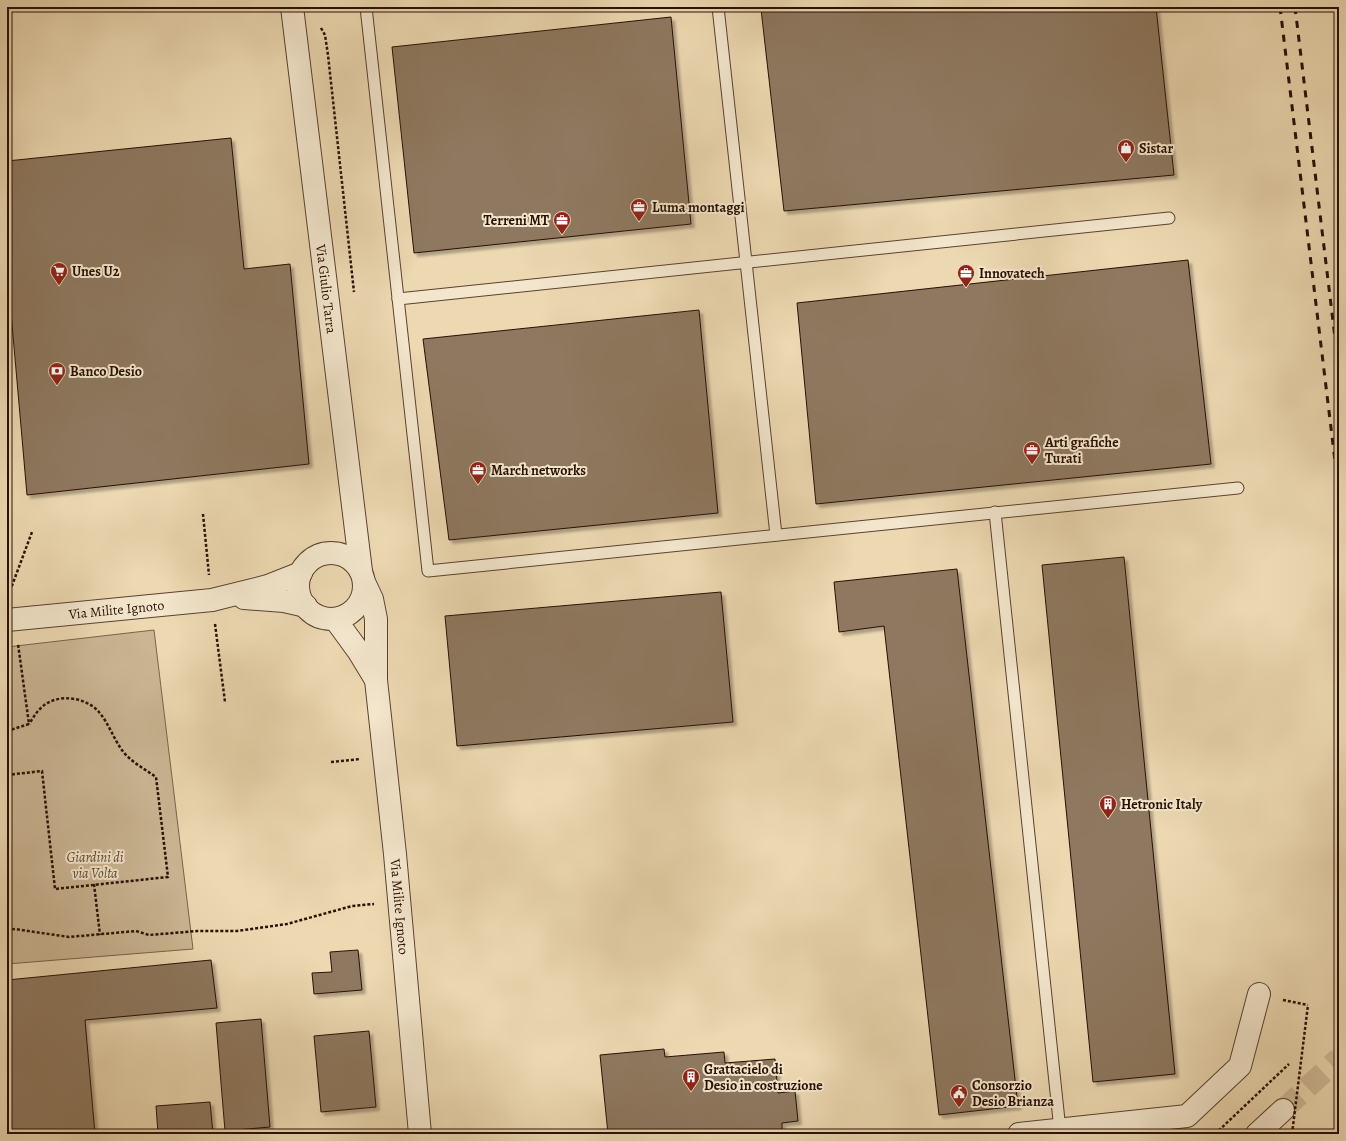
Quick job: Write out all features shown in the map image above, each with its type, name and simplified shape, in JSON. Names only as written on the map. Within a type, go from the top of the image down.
[{"type":"street","name":"Via Giulio Tarra","points":[[292,7],[362,577]]},
{"type":"street","points":[[334,553],[345,556],[354,562],[362,577],[364,592],[360,602],[354,610],[345,616],[335,619],[324,618],[313,614],[306,606],[299,590],[301,573],[313,558],[334,553]]},
{"type":"street","name":"Via Milite Ignoto","points":[[219,599],[268,586],[301,573]]},
{"type":"street","name":"Via Milite Ignoto","points":[[362,577],[372,599],[376,619],[376,680],[420,1134]]},
{"type":"street","name":"Via Milite Ignoto","points":[[10,620],[219,599],[284,601],[306,606]]},
{"type":"street","name":"Via Milite Ignoto","points":[[335,619],[356,647],[376,680]]},
{"type":"street","points":[[1019,1134],[1187,1116],[1240,1066],[1259,994]]},
{"type":"street","points":[[1257,1134],[1283,1110]]},
{"type":"lane","points":[[366,7],[428,571],[1238,488]]},
{"type":"lane","points":[[718,7],[776,535]]},
{"type":"lane","points":[[398,299],[1169,218]]},
{"type":"lane","points":[[995,512],[1060,1130]]},
{"type":"path","points":[[29,724],[10,620],[10,591],[32,532]]},
{"type":"path","points":[[7,731],[29,724],[43,706],[56,700],[71,698],[86,702],[98,711],[126,755],[136,765],[156,777],[168,877],[55,889],[42,771],[7,775]]},
{"type":"path","points":[[331,762],[384,757]]},
{"type":"path","points":[[360,759],[361,767]]},
{"type":"path","points":[[94,884],[100,935]]},
{"type":"path","points":[[7,930],[15,929],[69,937],[136,931],[149,935],[197,931],[237,931],[287,924],[352,906],[375,906],[374,898]]},
{"type":"path","points":[[1292,1134],[1308,1005]]},
{"type":"path","points":[[1215,1134],[1289,1064]]},
{"type":"green space","name":"Giardini di via Volta","points":[[154,630],[193,949],[7,964],[7,647]]},
{"type":"building","points":[[783,7],[1156,7],[1174,175],[784,211],[761,9]]},
{"type":"building","points":[[671,17],[691,224],[414,253],[392,47]]},
{"type":"building","points":[[231,138],[244,269],[290,264],[309,464],[27,495],[7,267],[7,161]]},
{"type":"building","points":[[1188,260],[1211,464],[816,504],[797,303]]},
{"type":"building","points":[[699,310],[718,513],[449,540],[423,339]]},
{"type":"building","name":"Hetronic Italy","points":[[1124,557],[1175,1074],[1093,1082],[1042,565]]},
{"type":"building","points":[[957,569],[1018,1106],[939,1115],[884,626],[839,632],[834,582]]},
{"type":"building","points":[[721,592],[733,722],[457,746],[445,616]]},
{"type":"building","points":[[358,950],[362,990],[314,994],[312,973],[332,972],[330,952]]},
{"type":"building","points":[[211,960],[217,1008],[85,1020],[95,1134],[7,1134],[7,980]]},
{"type":"building","points":[[261,1019],[270,1127],[225,1131],[216,1023]]},
{"type":"building","points":[[369,1031],[376,1107],[321,1112],[314,1036]]},
{"type":"building","name":"Grattacielo di Desio in costruzione","points":[[664,1049],[665,1057],[724,1052],[725,1063],[775,1059],[778,1093],[795,1091],[798,1121],[782,1123],[782,1134],[608,1134],[600,1055]]},
{"type":"building","points":[[210,1102],[213,1134],[158,1134],[156,1106]]},
{"type":"tunnel","points":[[1283,1110],[1339,1058]]},
{"type":"railway","points":[[1280,7],[1339,494]]},
{"type":"railway","points":[[1295,7],[1339,371]]},
{"type":"place","name":"Sistar","points":[[1126,163]]},
{"type":"place","name":"Luma montaggi","points":[[639,222]]},
{"type":"place","name":"Terreni MT","points":[[562,235]]},
{"type":"place","name":"Unes U2","points":[[59,286]]},
{"type":"place","name":"Innovatech","points":[[966,288]]},
{"type":"place","name":"Banco Desio","points":[[57,386]]},
{"type":"place","name":"Arti grafiche Turati","points":[[1032,465]]},
{"type":"place","name":"March networks","points":[[478,485]]},
{"type":"place","name":"Hetronic Italy","points":[[1108,819]]},
{"type":"place","name":"Grattacielo di Desio in costruzione","points":[[691,1092]]},
{"type":"place","name":"Consorzio Desio Brianza","points":[[959,1108]]}]
